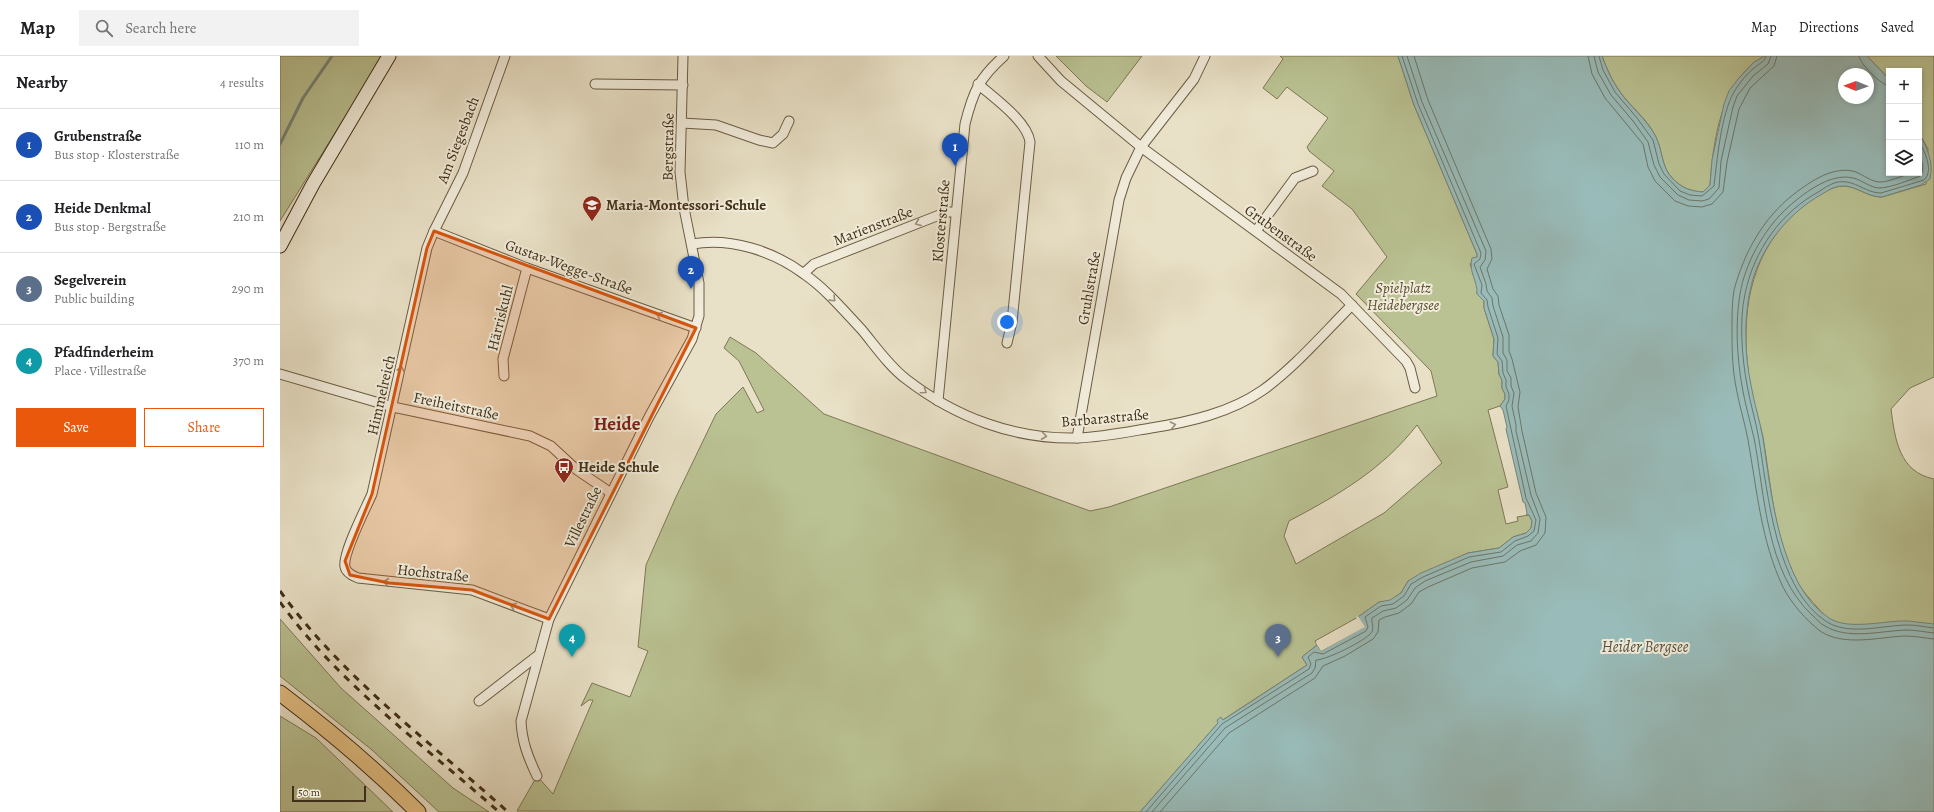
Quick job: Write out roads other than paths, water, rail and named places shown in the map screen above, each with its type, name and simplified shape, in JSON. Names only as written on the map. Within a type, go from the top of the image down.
[{"type":"main road","points":[[280,246],[313,184],[387,58]]},
{"type":"main road","points":[[280,693],[378,772],[418,812]]},
{"type":"street","name":"Am Siegesbach","points":[[434,231],[464,173],[505,56]]},
{"type":"street","name":"Bergstraße","points":[[683,56],[680,172],[684,208],[692,244],[699,297],[699,316],[696,328]]},
{"type":"street","name":"Klosterstraße","points":[[938,401],[955,212],[965,124],[978,84],[989,70],[1004,56]]},
{"type":"street","name":"Grubenstraße","points":[[1038,56],[1061,81],[1141,147],[1340,294],[1406,362],[1410,368],[1415,388]]},
{"type":"street","name":"Gruhlstraße","points":[[1078,438],[1119,200],[1126,178],[1141,147],[1194,79],[1205,56]]},
{"type":"street","points":[[595,84],[683,85]]},
{"type":"street","points":[[978,84],[1022,124],[1030,142],[1012,322],[1007,343]]},
{"type":"street","points":[[682,123],[716,125],[759,140],[773,143],[783,134],[789,121]]},
{"type":"street","points":[[1256,231],[1295,178],[1313,171]]},
{"type":"street","name":"Marienstraße","points":[[804,273],[814,264],[947,212],[955,212]]},
{"type":"street","name":"Gustav-Wegge-Straße","points":[[434,231],[527,268],[696,328]]},
{"type":"street","name":"Himmelreich","points":[[345,561],[356,529],[372,494],[393,407],[427,248],[434,231]]},
{"type":"street","name":"Barbarastraße","points":[[692,244],[707,241],[753,248],[804,273],[837,303],[893,367],[905,378],[958,413],[988,425],[1025,434],[1078,438],[1174,425],[1210,416],[1237,405],[1262,390],[1292,366],[1352,305]]},
{"type":"street","name":"Härriskuhl","points":[[504,376],[503,359],[527,268]]},
{"type":"street","name":"Villestraße","points":[[537,776],[526,753],[521,736],[521,722],[537,656],[549,619],[649,417],[692,339],[696,328]]},
{"type":"street","name":"Freiheitstraße","points":[[280,374],[393,407],[530,436],[551,446],[577,470],[611,493]]},
{"type":"street","name":"Hochstraße","points":[[345,561],[345,568],[350,575],[358,578],[472,590],[549,619]]},
{"type":"street","points":[[479,701],[537,656]]},
{"type":"water","name":"Heider Bergsee","points":[[1398,56],[1602,56],[1618,89],[1648,124],[1656,137],[1664,164],[1669,174],[1683,187],[1694,191],[1703,192],[1710,185],[1712,160],[1724,104],[1729,91],[1754,62],[1765,56],[1867,56],[1886,76],[1886,176],[1922,176],[1922,139],[1930,161],[1930,179],[1921,185],[1882,197],[1870,195],[1848,186],[1832,188],[1809,203],[1784,224],[1765,250],[1753,280],[1746,318],[1746,352],[1749,374],[1762,432],[1774,511],[1789,562],[1799,584],[1812,604],[1829,618],[1837,622],[1847,624],[1908,621],[1934,624],[1934,812],[1140,812],[1218,723],[1217,720],[1221,717],[1223,720],[1307,665],[1302,657],[1317,645],[1321,651],[1364,627],[1358,617],[1379,602],[1390,600],[1401,593],[1408,581],[1421,573],[1468,553],[1499,548],[1513,537],[1526,533],[1531,528],[1532,521],[1529,515],[1526,514],[1525,503],[1523,502],[1503,410],[1500,406],[1505,399],[1505,394],[1502,388],[1502,380],[1499,374],[1498,362],[1493,356],[1494,339],[1484,308],[1484,301],[1477,294],[1471,267],[1472,258],[1477,257],[1414,105]]},
{"type":"waterway","points":[[280,144],[303,98],[332,56]]},
{"type":"railway","points":[[280,591],[304,622],[359,680],[388,708],[508,812]]},
{"type":"railway","points":[[280,602],[303,631],[355,686],[384,713],[499,812]]},
{"type":"place","name":"Grubenstraße","points":[[955,166]]},
{"type":"place","name":"Maria-Montessori-Schule","points":[[592,222]]},
{"type":"place","name":"Heide Denkmal","points":[[691,289]]},
{"type":"place","name":"Heide Schule","points":[[564,484]]},
{"type":"place","name":"Pfadfinderheim","points":[[572,657]]},
{"type":"place","name":"Segelverein","points":[[1278,657]]},
{"type":"district","name":"Heide","points":[[617,424]]},
{"type":"park label","name":"Spielplatz Heidebergsee","points":[[1403,296]]}]
